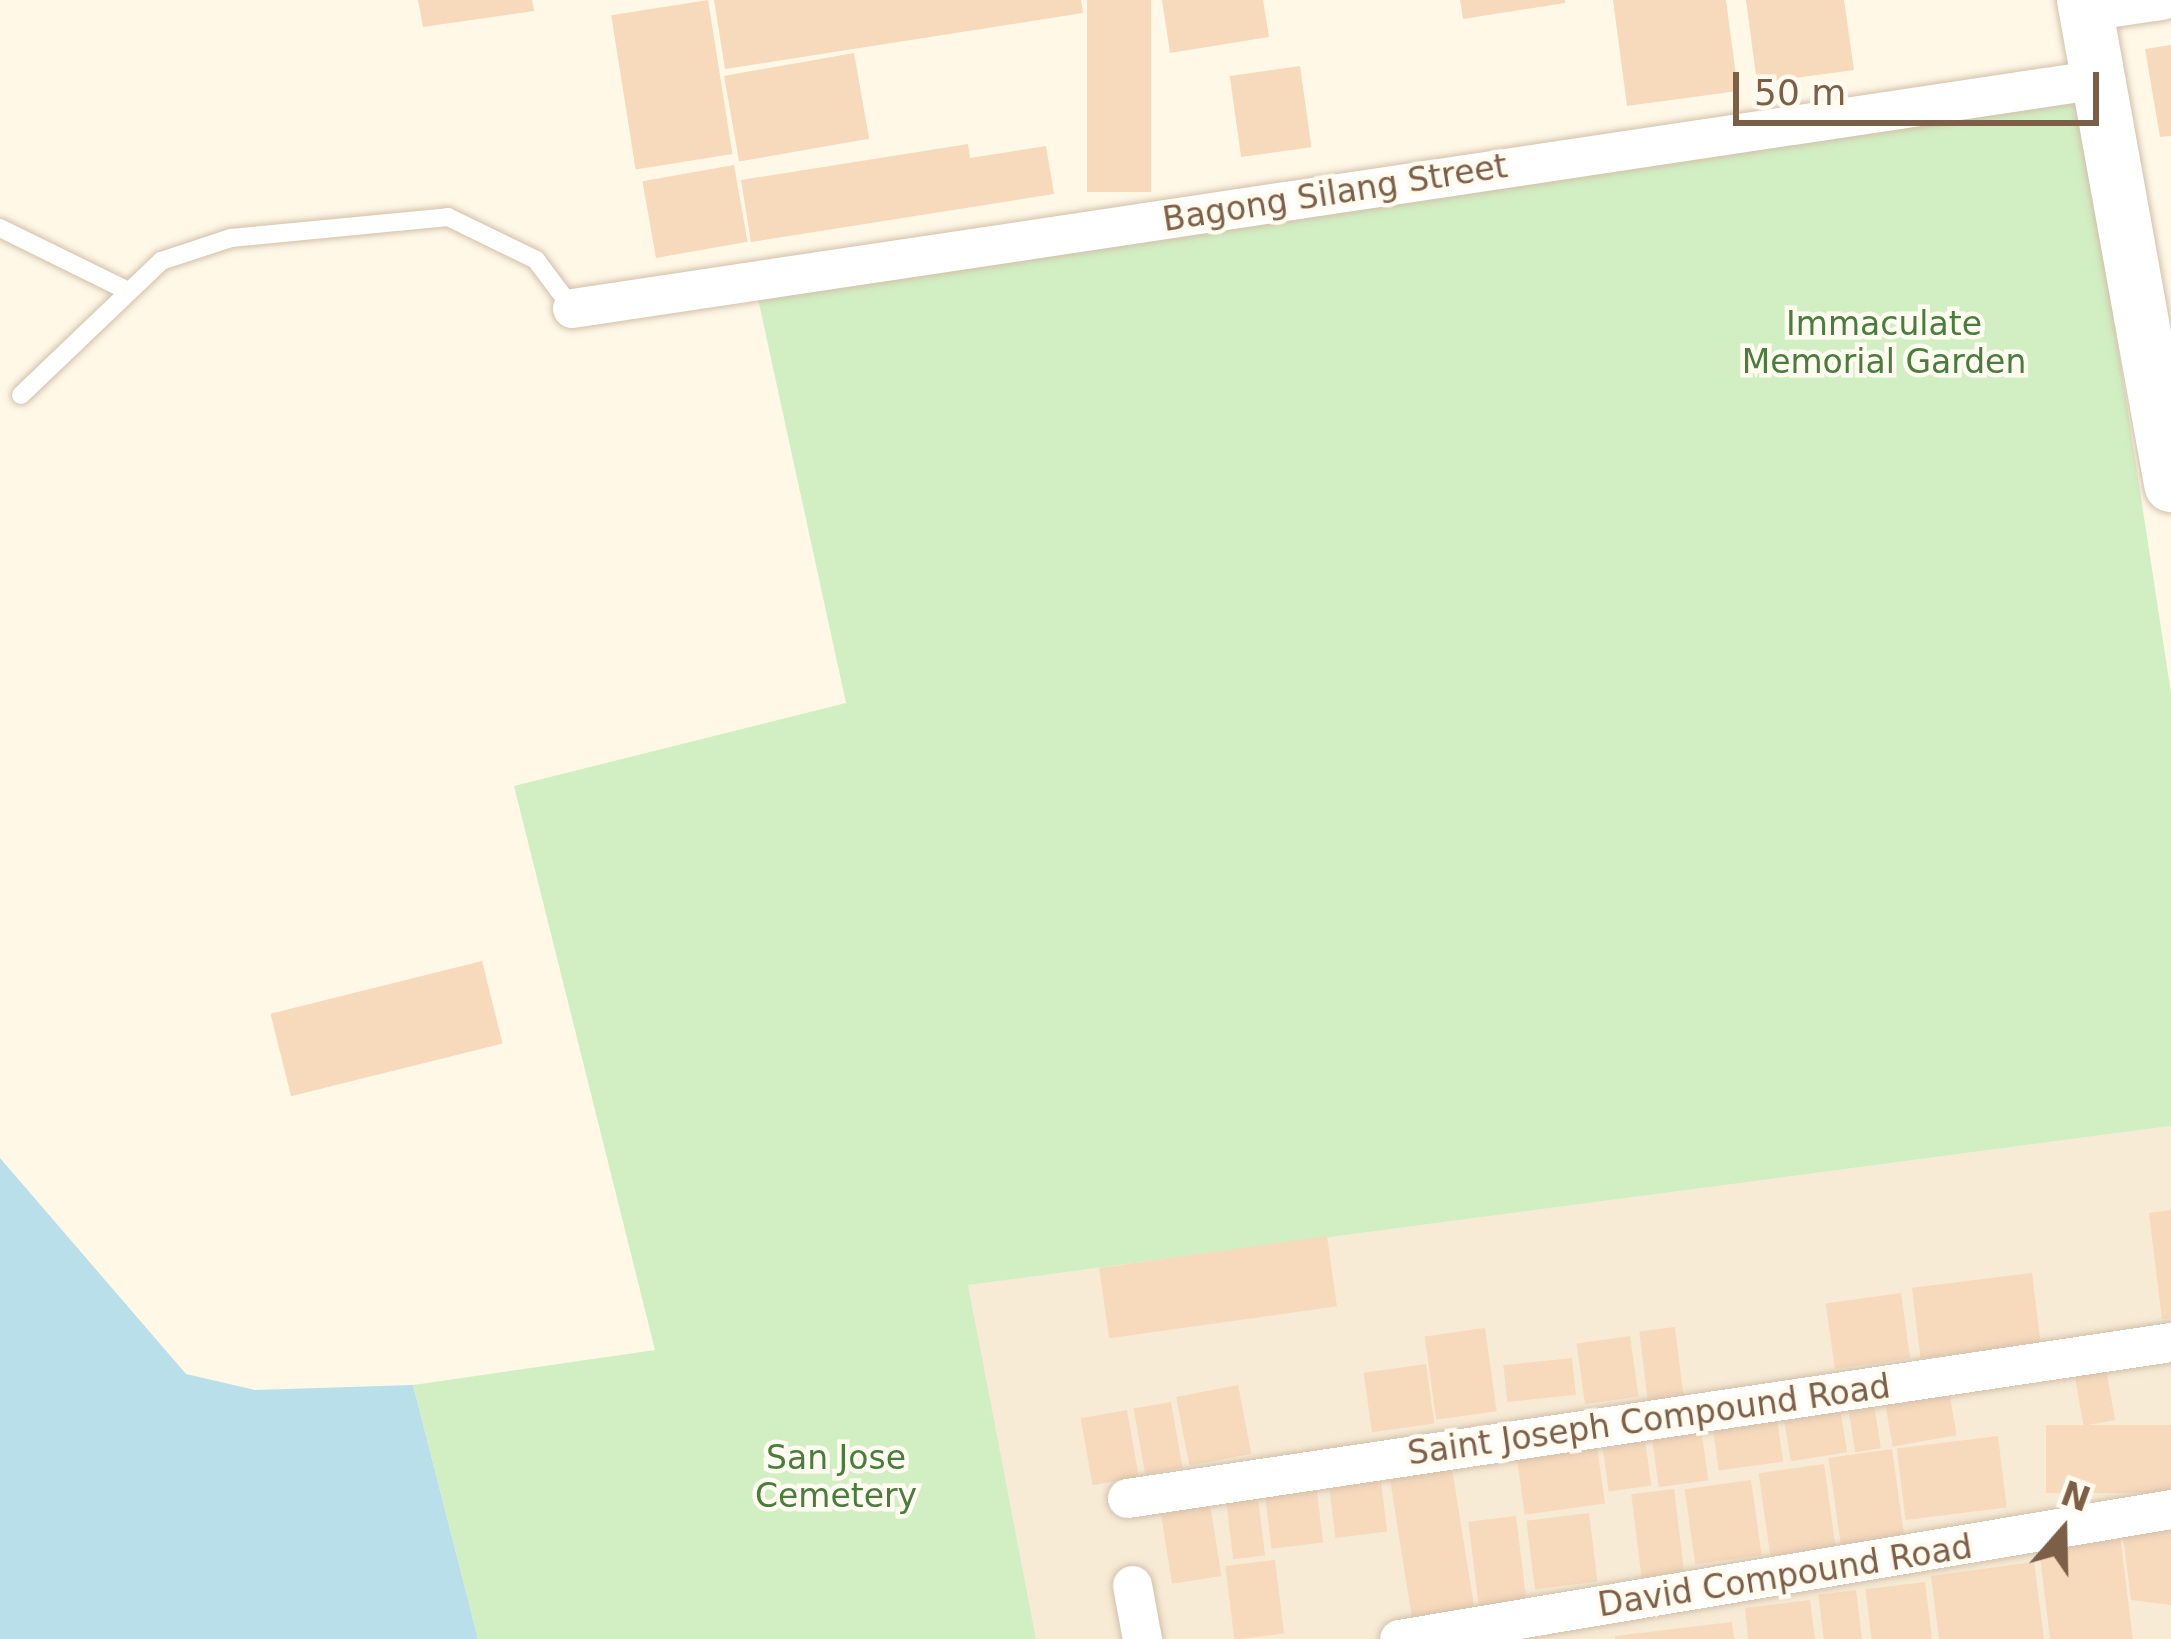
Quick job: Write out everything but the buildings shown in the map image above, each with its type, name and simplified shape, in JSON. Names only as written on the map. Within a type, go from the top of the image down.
[{"type":"main road","points":[[2085,5],[2161,372],[2171,485]]},
{"type":"street","points":[[2085,5],[2161,0]]},
{"type":"street","name":"Bagong Silang Street","points":[[572,308],[2098,79]]},
{"type":"street","name":"Saint Joseph Compound Road","points":[[1127,1498],[2171,1342]]},
{"type":"street","name":"David Compound Road","points":[[1399,1639],[2171,1509]]},
{"type":"street","points":[[1132,1585],[1142,1639]]},
{"type":"lane","points":[[21,395],[124,289],[161,261],[231,238],[448,217],[492,230],[536,260],[572,308]]},
{"type":"lane","points":[[0,228],[124,289]]},
{"type":"shaded area","points":[[2171,1126],[2171,1639],[1036,1639],[967,1285]]},
{"type":"green space","points":[[2079,93],[2171,693],[2171,1126],[968,1285],[1036,1639],[478,1639],[413,1385],[655,1350],[514,786],[846,703],[755,285]]},
{"type":"water","points":[[0,1158],[186,1374],[255,1390],[413,1385],[478,1639],[0,1639]]},
{"type":"park label","name":"Immaculate Memorial Garden","points":[[1884,343]]},
{"type":"park label","name":"San Jose Cemetery","points":[[836,1477]]}]
